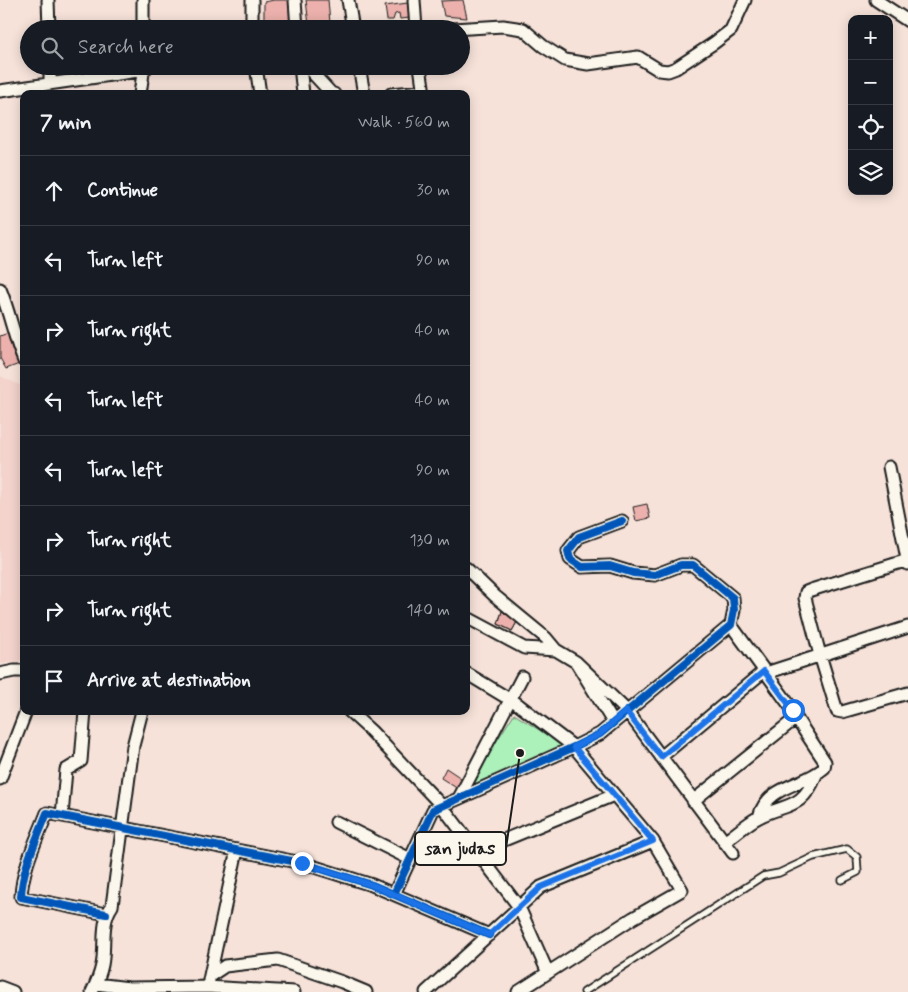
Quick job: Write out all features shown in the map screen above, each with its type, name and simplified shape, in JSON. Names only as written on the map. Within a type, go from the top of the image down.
[{"type":"street","points":[[48,0],[48,20]]},
{"type":"street","points":[[143,0],[144,20]]},
{"type":"street","points":[[252,0],[252,20]]},
{"type":"street","points":[[295,0],[296,20]]},
{"type":"street","points":[[348,0],[351,20]]},
{"type":"street","points":[[414,0],[415,20]]},
{"type":"street","points":[[470,28],[503,26],[523,29],[543,46],[565,60],[588,64],[638,57],[659,70],[668,71],[676,68],[731,30],[745,0]]},
{"type":"street","points":[[876,0],[908,21]]},
{"type":"street","points":[[50,75],[50,84]]},
{"type":"street","points":[[0,91],[100,75]]},
{"type":"street","points":[[141,90],[144,75]]},
{"type":"street","points":[[257,75],[259,90]]},
{"type":"street","points":[[301,75],[303,90]]},
{"type":"street","points":[[314,75],[327,90]]},
{"type":"street","points":[[361,75],[363,90]]},
{"type":"street","points":[[421,75],[424,90]]},
{"type":"street","points":[[0,289],[20,352]]},
{"type":"street","points":[[889,467],[908,561],[806,592],[804,598],[817,656],[837,711],[842,712],[908,693]]},
{"type":"street","points":[[394,894],[433,810],[600,734],[731,625],[734,610],[733,598],[693,565],[681,565],[655,575],[634,573],[610,566],[582,567],[570,559],[568,551],[580,537],[622,521]]},
{"type":"street","points":[[470,572],[495,596],[546,638],[556,650],[576,662],[626,711],[733,853]]},
{"type":"street","points":[[470,619],[524,648],[556,650]]},
{"type":"street","points":[[731,625],[793,710],[796,718],[825,762],[824,768],[816,775],[798,781],[770,798],[761,808],[759,817]]},
{"type":"street","points":[[661,757],[765,672],[908,627]]},
{"type":"street","points":[[576,662],[613,722]]},
{"type":"street","points":[[0,674],[20,671]]},
{"type":"street","points":[[470,675],[508,697],[574,747],[653,841],[682,890],[633,918],[518,992]]},
{"type":"street","points":[[459,798],[508,697],[522,678]]},
{"type":"street","points":[[0,779],[24,715]]},
{"type":"street","points":[[62,816],[66,770],[81,761],[84,715]]},
{"type":"street","points":[[141,715],[133,746],[112,906],[106,914],[102,965],[95,984],[129,988],[209,982],[294,992]]},
{"type":"street","points":[[354,715],[372,731],[442,806],[519,907],[548,973]]},
{"type":"street","points":[[692,801],[796,718]]},
{"type":"street","points":[[724,842],[759,817],[789,806],[801,799],[813,784],[816,775]]},
{"type":"street","points":[[476,851],[614,794]]},
{"type":"street","points":[[106,914],[20,896],[21,884],[46,813],[302,863],[372,885],[489,935]]},
{"type":"street","points":[[336,822],[410,859]]},
{"type":"street","points":[[426,992],[541,887],[653,841]]},
{"type":"street","points":[[209,982],[237,850]]},
{"type":"street","points":[[209,982],[225,966],[278,960],[366,992]]},
{"type":"street","points":[[0,987],[13,992]]},
{"type":"lane","points":[[584,992],[763,876],[779,873],[813,856],[846,849],[857,857],[858,872],[842,880]]},
{"type":"shaded area","points":[[0,376],[20,385],[20,661],[0,664]]},
{"type":"green space","points":[[514,714],[566,747],[461,796]]},
{"type":"building","points":[[292,0],[293,20],[264,20],[264,2]]},
{"type":"building","points":[[306,0],[328,0],[330,20],[308,20]]},
{"type":"building","points":[[463,0],[467,18],[444,16],[441,1]]},
{"type":"building","points":[[408,3],[410,18],[400,19],[399,13],[395,14],[393,20],[387,20],[385,6]]},
{"type":"building","points":[[11,332],[20,357],[20,364],[6,369],[0,358],[0,336]]},
{"type":"building","points":[[647,504],[650,518],[636,521],[633,507]]},
{"type":"building","points":[[502,611],[517,622],[512,631],[498,624]]},
{"type":"building","points":[[502,611],[517,622],[512,631],[498,624]]},
{"type":"building","points":[[446,768],[464,780],[458,789],[441,778]]},
{"type":"cycle path","points":[[394,894],[433,810],[600,734],[731,625],[734,610],[733,598],[693,565],[681,565],[655,575],[633,573],[610,566],[582,567],[570,559],[568,551],[579,537],[622,521]]},
{"type":"cycle path","points":[[106,914],[21,897],[27,865],[47,813],[302,863],[372,885],[489,935]]},
{"type":"place","name":"san judas","points":[[520,753]]},
{"type":"route","points":[[302,863],[372,885],[489,935],[541,887],[653,841],[574,747],[600,734],[626,711],[661,757],[764,671],[793,710]]}]
